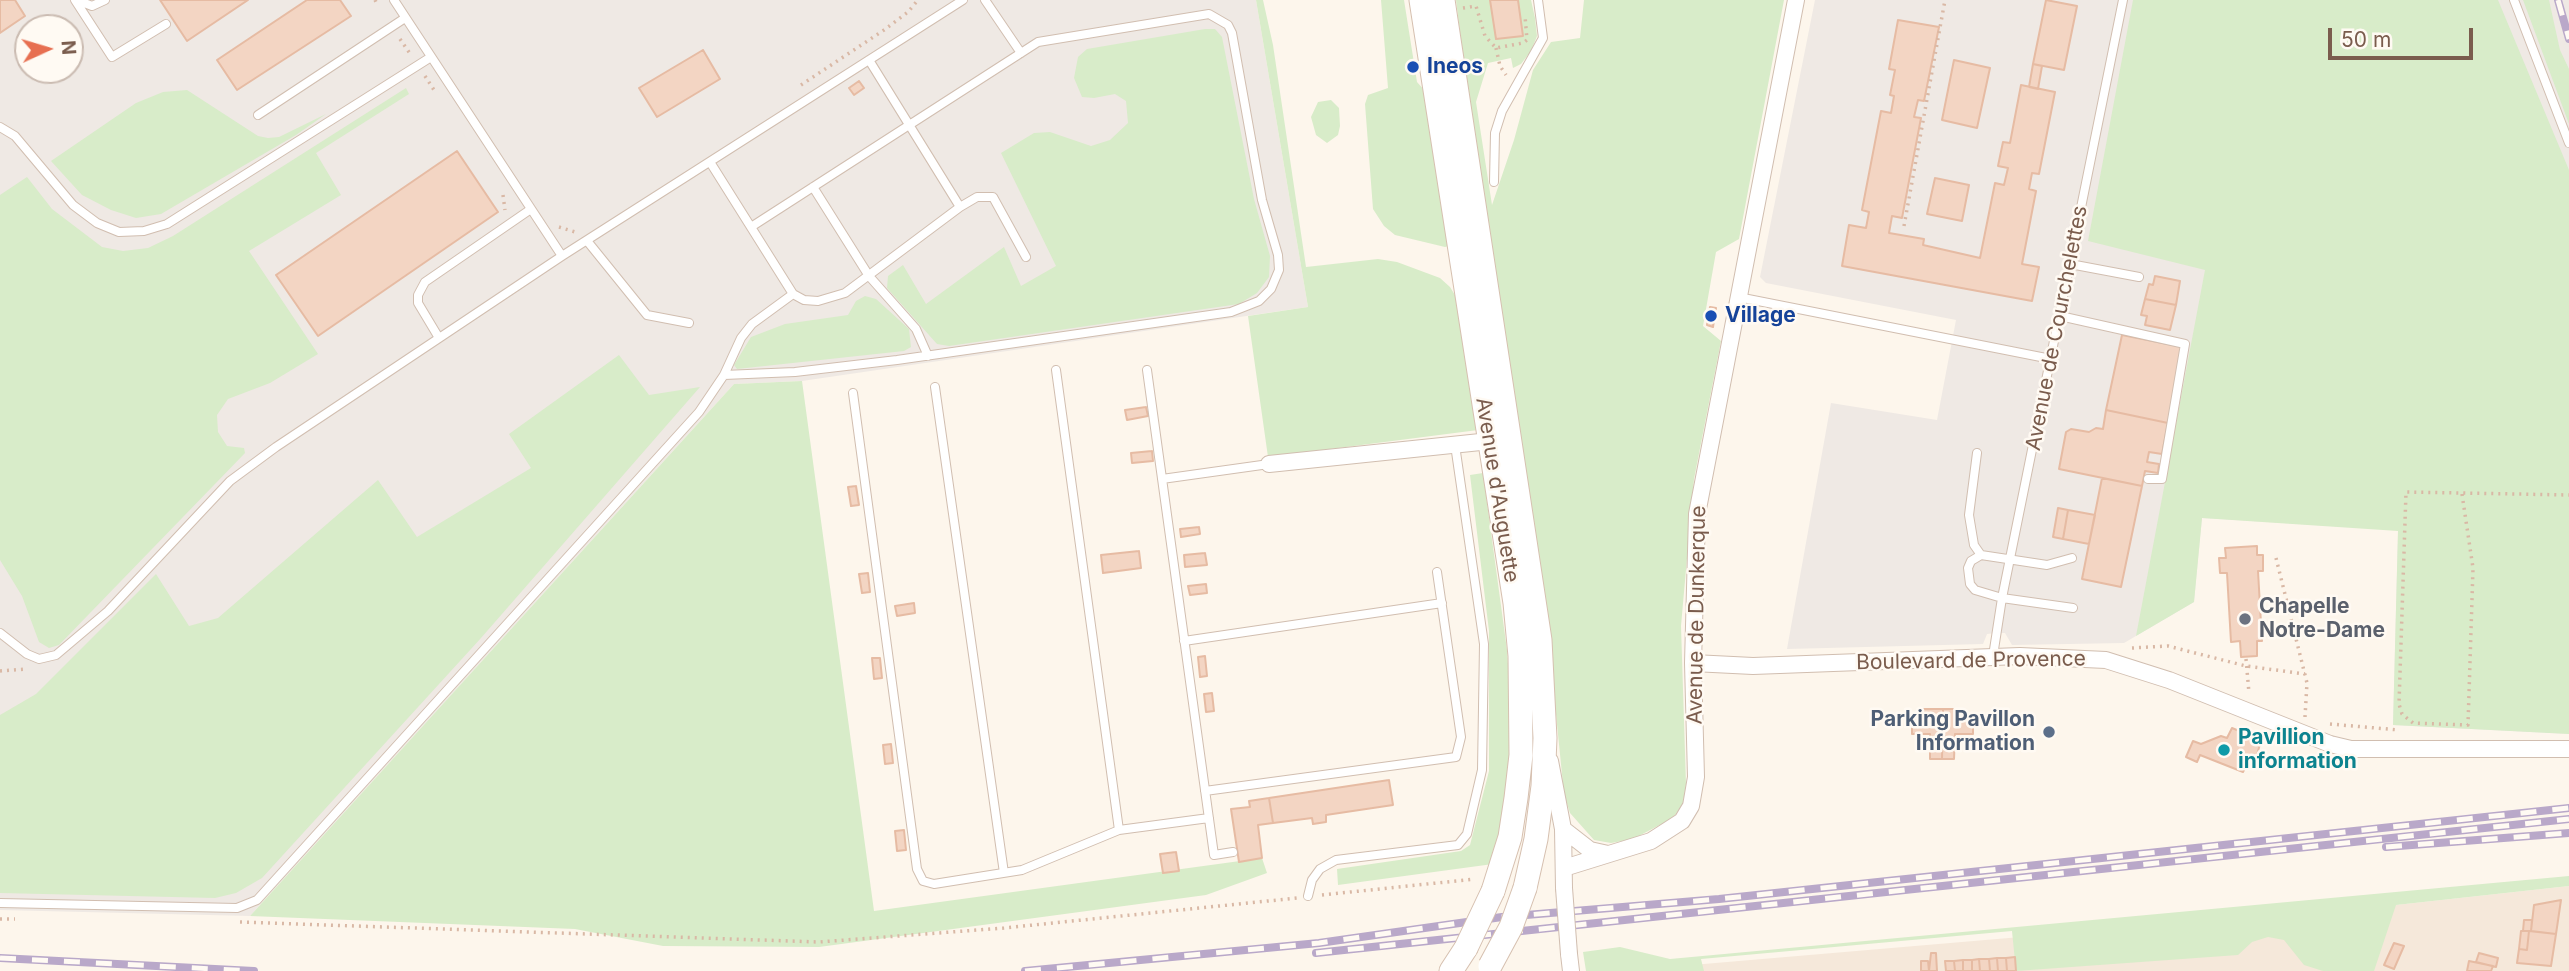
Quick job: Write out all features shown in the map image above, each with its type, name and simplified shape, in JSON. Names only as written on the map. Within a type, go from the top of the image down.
[{"type":"main road","name":"Avenue d'Auguette","points":[[1422,0],[1515,603],[1521,695],[1521,755],[1510,837],[1468,967]]},
{"type":"main road","name":"Avenue d'Auguette","points":[[1448,5],[1535,605],[1545,738],[1540,813],[1524,888],[1511,927],[1468,967]]},
{"type":"street","name":"Avenue de Dunkerque","points":[[1564,868],[1634,849],[1668,832],[1682,821],[1691,806],[1696,777],[1693,663],[1697,514],[1796,0]]},
{"type":"street","points":[[1269,464],[1490,441]]},
{"type":"street","name":"Boulevard de Provence","points":[[1693,663],[1753,666],[1993,656],[2106,660],[2169,680],[2330,744],[2369,751],[2569,750]]},
{"type":"street","points":[[1545,738],[1563,829],[1564,888],[1571,963]]},
{"type":"street","points":[[1563,829],[1590,850],[1611,855]]},
{"type":"lane","points":[[76,0],[92,6],[105,0]]},
{"type":"lane","points":[[76,0],[112,57],[166,24]]},
{"type":"lane","points":[[394,0],[562,256]]},
{"type":"lane","points":[[0,633],[27,654],[39,659],[56,656],[108,611],[230,481],[276,447],[562,256],[588,242],[963,0]]},
{"type":"lane","points":[[985,0],[1021,53]]},
{"type":"lane","points":[[1494,182],[1495,133],[1502,111],[1543,38],[1538,0]]},
{"type":"lane","name":"Avenue de Courchelettes","points":[[1993,656],[2002,598],[2123,0]]},
{"type":"lane","points":[[2514,0],[2569,143]]},
{"type":"lane","points":[[724,375],[795,372],[928,356],[1231,312],[1259,301],[1271,289],[1279,270],[1278,255],[1262,200],[1228,25],[1209,14],[1096,34],[1049,38],[1021,53],[751,227]]},
{"type":"lane","points":[[258,115],[405,18]]},
{"type":"lane","points":[[0,127],[15,136],[73,205],[97,223],[119,232],[144,231],[167,224],[431,57]]},
{"type":"lane","points":[[869,60],[960,207]]},
{"type":"lane","points":[[710,162],[793,294],[804,300],[833,299],[977,197],[993,197],[1026,257]]},
{"type":"lane","points":[[813,187],[869,276],[916,329],[928,356]]},
{"type":"lane","points":[[439,338],[418,303],[418,295],[425,282],[531,209]]},
{"type":"lane","points":[[588,242],[647,315],[689,323]]},
{"type":"lane","points":[[2070,264],[2139,277]]},
{"type":"lane","points":[[0,903],[237,908],[257,900],[699,412],[724,375],[741,338],[752,324],[793,294]]},
{"type":"lane","points":[[1738,297],[2051,359]]},
{"type":"lane","points":[[2060,316],[2185,344],[2162,479],[2148,479]]},
{"type":"lane","points":[[1056,370],[1119,830]]},
{"type":"lane","points":[[1147,370],[1214,855],[1233,852]]},
{"type":"lane","points":[[935,387],[1004,873]]},
{"type":"lane","points":[[853,393],[918,869],[923,881],[934,884],[1021,870],[1119,830],[1209,818]]},
{"type":"lane","points":[[1308,896],[1312,880],[1320,869],[1336,860],[1458,845],[1467,834],[1482,770],[1484,644],[1455,445]]},
{"type":"lane","points":[[1977,453],[1969,515],[1975,545],[1981,555]]},
{"type":"lane","points":[[1162,480],[1269,464]]},
{"type":"lane","points":[[2072,558],[2047,565],[1981,555],[1971,561],[1968,568],[1970,584],[1982,594],[2073,608]]},
{"type":"lane","points":[[1205,791],[1456,757],[1461,737],[1437,572]]},
{"type":"lane","points":[[1184,641],[1442,603]]},
{"type":"path","points":[[1904,226],[1945,0]]},
{"type":"path","points":[[1448,5],[1476,6],[1485,36],[1496,48],[1500,66],[1517,86]]},
{"type":"path","points":[[1496,48],[1527,40],[1525,14]]},
{"type":"path","points":[[400,39],[441,99]]},
{"type":"path","points":[[2462,494],[2473,568],[2468,725],[2413,723],[2402,714],[2399,704],[2406,492],[2569,495]]},
{"type":"path","points":[[2276,558],[2305,674],[2307,710],[2301,733]]},
{"type":"path","points":[[2134,648],[2168,646],[2246,666],[2305,674]]},
{"type":"path","points":[[2246,659],[2248,688]]},
{"type":"path","points":[[2318,723],[2392,729]]},
{"type":"path","points":[[233,922],[819,942],[1004,928],[1308,896],[1496,884]]},
{"type":"path","points":[[0,919],[26,918]]},
{"type":"shaded area","points":[[0,0],[1256,0],[1308,307],[802,381],[734,384],[250,916],[0,910]]},
{"type":"shaded area","points":[[1815,0],[2569,0],[2569,734],[2393,725],[2398,530],[2202,518],[2194,602],[2124,643],[2012,645],[2005,633],[1996,633],[1987,634],[1983,644],[1787,649],[1831,403],[1937,420],[1956,320],[1766,283],[1760,277]]},
{"type":"shaded area","points":[[2569,886],[2569,971],[1687,971],[1692,965],[2396,905]]},
{"type":"green space","points":[[1256,0],[1263,0],[1273,45],[1306,267],[1378,259],[1397,262],[1440,278],[1450,287],[1458,300],[1478,430],[1268,457],[1248,316],[1308,307]]},
{"type":"green space","points":[[1381,0],[1404,0],[1417,82],[1425,91],[1449,246],[1395,235],[1384,226],[1373,209],[1365,104],[1368,95],[1388,88]]},
{"type":"green space","points":[[1456,0],[1531,0],[1535,18],[1537,36],[1531,51],[1521,64],[1513,68],[1511,58],[1488,63],[1476,102],[1492,205],[1514,140],[1533,70],[1551,42],[1580,38],[1584,0],[1784,0],[1739,239],[1716,252],[1703,326],[1721,341],[1694,479],[1681,626],[1686,784],[1683,803],[1673,818],[1633,839],[1611,843],[1594,840],[1570,813],[1564,794],[1542,575],[1457,43],[1461,41]]},
{"type":"green space","points":[[2133,0],[2498,0],[2569,170],[2569,734],[2393,725],[2398,531],[2202,518],[2194,602],[2136,636],[2205,270],[2088,241]]},
{"type":"green space","points":[[2523,0],[2549,0],[2560,50],[2569,69],[2569,124]]},
{"type":"green space","points":[[1215,29],[1222,37],[1254,199],[1270,256],[1269,277],[1257,293],[1239,304],[949,346],[937,344],[887,288],[888,276],[903,265],[926,304],[1004,247],[1021,286],[1056,266],[1001,153],[1034,133],[1050,132],[1091,146],[1110,140],[1128,123],[1126,101],[1115,94],[1082,97],[1074,78],[1078,57],[1087,49]]},
{"type":"green space","points":[[406,88],[409,94],[316,153],[341,195],[249,251],[318,354],[270,383],[228,399],[217,415],[218,432],[227,446],[244,448],[245,453],[59,645],[49,648],[39,642],[22,596],[0,560],[0,195],[27,177],[52,209],[102,247],[123,251],[148,248],[173,236]]},
{"type":"green space","points":[[187,90],[258,136],[268,138],[279,137],[326,114],[296,135],[161,214],[136,218],[111,210],[82,195],[51,161],[136,103],[163,92]]},
{"type":"green space","points":[[1331,100],[1339,108],[1340,126],[1338,135],[1327,143],[1316,135],[1311,117],[1318,102]]},
{"type":"green space","points":[[865,296],[876,299],[909,329],[911,347],[904,351],[737,369],[734,365],[751,337],[785,324],[848,315],[856,301]]},
{"type":"green space","points":[[619,355],[649,395],[700,387],[481,638],[262,878],[236,893],[215,898],[0,893],[0,715],[36,694],[156,574],[189,626],[218,618],[378,480],[417,537],[531,468],[509,434]]},
{"type":"green space","points":[[802,381],[874,911],[1262,858],[1267,873],[1206,895],[819,947],[663,946],[575,929],[250,916],[734,384]]},
{"type":"green space","points":[[1483,473],[1507,650],[1512,719],[1511,780],[1493,864],[1338,885],[1337,869],[1461,851],[1470,845],[1489,771],[1489,631],[1470,475]]},
{"type":"green space","points":[[2569,876],[2569,886],[2396,905],[2374,971],[2323,971],[2304,965],[2284,940],[2268,937],[2252,942],[2238,955],[2016,971],[2012,931],[1701,959],[1704,971],[1586,971],[1583,952],[1620,947],[1670,959]]},
{"type":"building","points":[[0,0],[15,0],[24,14],[14,14],[14,23],[0,33]]},
{"type":"building","points":[[160,0],[248,0],[187,41]]},
{"type":"building","points":[[307,0],[340,0],[351,16],[237,90],[217,60]]},
{"type":"building","points":[[1490,0],[1518,0],[1523,36],[1496,39]]},
{"type":"building","points":[[2046,0],[2077,6],[2064,70],[2033,64]]},
{"type":"building","points":[[1898,20],[1939,27],[1924,101],[1918,100],[1914,117],[1921,118],[1902,218],[1892,216],[1889,233],[1924,239],[1923,245],[1980,258],[1995,183],[2004,185],[2008,168],[1998,166],[2003,142],[2010,143],[2021,85],[2055,92],[2039,174],[2032,173],[2029,189],[2036,191],[2022,264],[2039,267],[2032,301],[1842,266],[1849,225],[1866,228],[1869,212],[1862,210],[1881,111],[1891,113],[1894,96],[1890,95],[1895,70],[1889,69]]},
{"type":"building","points":[[703,50],[720,79],[657,117],[639,88]]},
{"type":"building","points":[[1954,60],[1990,68],[1977,128],[1942,120]]},
{"type":"building","points":[[2033,64],[2042,66],[2038,89],[2029,87]]},
{"type":"building","points":[[859,81],[864,88],[854,95],[849,88]]},
{"type":"building","points":[[457,151],[498,212],[318,336],[276,275]]},
{"type":"building","points":[[1935,178],[1969,185],[1962,221],[1927,214]]},
{"type":"building","points":[[2155,276],[2180,281],[2176,305],[2145,299],[2149,284],[2153,285]]},
{"type":"building","points":[[2145,299],[2176,305],[2170,330],[2145,325],[2147,316],[2141,315]]},
{"type":"building","points":[[1710,307],[1716,308],[1713,327],[1707,325]]},
{"type":"building","points":[[2122,335],[2183,347],[2168,423],[2106,410]]},
{"type":"building","points":[[1146,407],[1148,416],[1127,420],[1125,410]]},
{"type":"building","points":[[2106,410],[2168,423],[2162,454],[2149,452],[2147,462],[2159,464],[2158,473],[2145,471],[2142,486],[2059,469],[2066,432],[2071,429],[2089,432],[2096,428],[2103,429]]},
{"type":"building","points":[[1152,451],[1153,461],[1132,463],[1131,453]]},
{"type":"building","points":[[2102,478],[2142,486],[2121,587],[2082,579]]},
{"type":"building","points":[[856,486],[859,505],[851,506],[848,487]]},
{"type":"building","points":[[2058,508],[2068,510],[2063,539],[2053,537]]},
{"type":"building","points":[[2068,510],[2095,515],[2089,544],[2063,539]]},
{"type":"building","points":[[1199,527],[1200,534],[1181,537],[1180,529]]},
{"type":"building","name":"Chapelle Notre-Dame","points":[[2257,546],[2257,555],[2263,555],[2263,571],[2258,571],[2262,641],[2257,641],[2257,656],[2241,657],[2240,641],[2231,642],[2227,573],[2220,573],[2219,558],[2226,558],[2225,548]]},
{"type":"building","points":[[1139,551],[1141,568],[1103,573],[1101,555]]},
{"type":"building","points":[[1205,553],[1207,565],[1185,567],[1184,555]]},
{"type":"building","points":[[868,573],[870,592],[862,593],[859,574]]},
{"type":"building","points":[[1206,584],[1207,593],[1190,595],[1188,586]]},
{"type":"building","points":[[914,603],[915,613],[897,616],[895,606]]},
{"type":"building","points":[[1205,656],[1207,676],[1200,677],[1198,657]]},
{"type":"building","points":[[872,658],[880,658],[882,678],[874,679]]},
{"type":"building","points":[[1212,693],[1214,711],[1206,712],[1204,694]]},
{"type":"building","points":[[1923,709],[1943,709],[1942,759],[1930,759],[1930,734],[1912,734],[1912,720],[1923,720]]},
{"type":"building","points":[[1943,709],[1962,709],[1962,719],[1973,719],[1973,734],[1955,734],[1954,759],[1942,759]]},
{"type":"building","name":"Pavillion information","points":[[2232,728],[2261,740],[2256,759],[2251,757],[2243,772],[2200,755],[2197,762],[2186,757],[2193,741],[2201,744],[2221,736],[2227,738]]},
{"type":"building","points":[[891,744],[893,763],[885,764],[883,745]]},
{"type":"building","points":[[1389,780],[1393,805],[1326,815],[1326,822],[1313,824],[1312,818],[1273,823],[1269,798]]},
{"type":"building","points":[[1269,798],[1273,823],[1258,825],[1262,858],[1239,862],[1231,809],[1250,807],[1249,801]]},
{"type":"building","points":[[904,830],[906,850],[897,851],[895,831]]},
{"type":"building","points":[[1176,852],[1179,871],[1163,873],[1160,854]]},
{"type":"building","points":[[2561,900],[2556,934],[2531,931],[2534,905]]},
{"type":"building","points":[[2524,920],[2532,920],[2531,931],[2523,931]]},
{"type":"building","points":[[2521,931],[2529,931],[2527,950],[2519,949]]},
{"type":"building","points":[[2529,931],[2556,934],[2551,966],[2517,963],[2519,949],[2527,950]]},
{"type":"building","points":[[2394,943],[2404,946],[2394,969],[2384,965]]},
{"type":"building","points":[[1931,953],[1936,953],[1937,971],[1929,971]]},
{"type":"building","points":[[2479,953],[2498,958],[2496,967],[2476,962]]},
{"type":"building","points":[[2015,957],[2016,971],[2007,971],[2006,958]]},
{"type":"building","points":[[1997,958],[1998,971],[1990,971],[1989,959]]},
{"type":"building","points":[[1997,958],[2006,958],[2007,971],[1998,971]]},
{"type":"building","points":[[1979,959],[1989,959],[1990,971],[1980,971]]},
{"type":"building","points":[[1979,959],[1980,971],[1972,971],[1972,960]]},
{"type":"building","points":[[1963,960],[1963,971],[1955,971],[1954,961]]},
{"type":"building","points":[[1963,960],[1972,960],[1972,971],[1963,971]]},
{"type":"building","points":[[1921,961],[1928,961],[1929,971],[1921,971]]},
{"type":"building","points":[[1945,961],[1954,961],[1955,971],[1946,971]]},
{"type":"building","points":[[2469,961],[2493,966],[2491,971],[2467,971]]},
{"type":"railway","points":[[2558,0],[2569,39]]},
{"type":"railway","points":[[1025,971],[1319,943],[1502,917],[1719,899],[2569,808]]},
{"type":"railway","points":[[1316,953],[2569,819]]},
{"type":"railway","points":[[2386,847],[2569,833]]},
{"type":"railway","points":[[0,958],[254,971]]},
{"type":"place","name":"Ineos","points":[[1413,67]]},
{"type":"place","name":"Village","points":[[1711,316]]},
{"type":"place","name":"Chapelle Notre-Dame","points":[[2245,619]]},
{"type":"place","name":"Parking Pavillon Information","points":[[2049,732]]},
{"type":"place","name":"Pavillion information","points":[[2224,750]]}]
